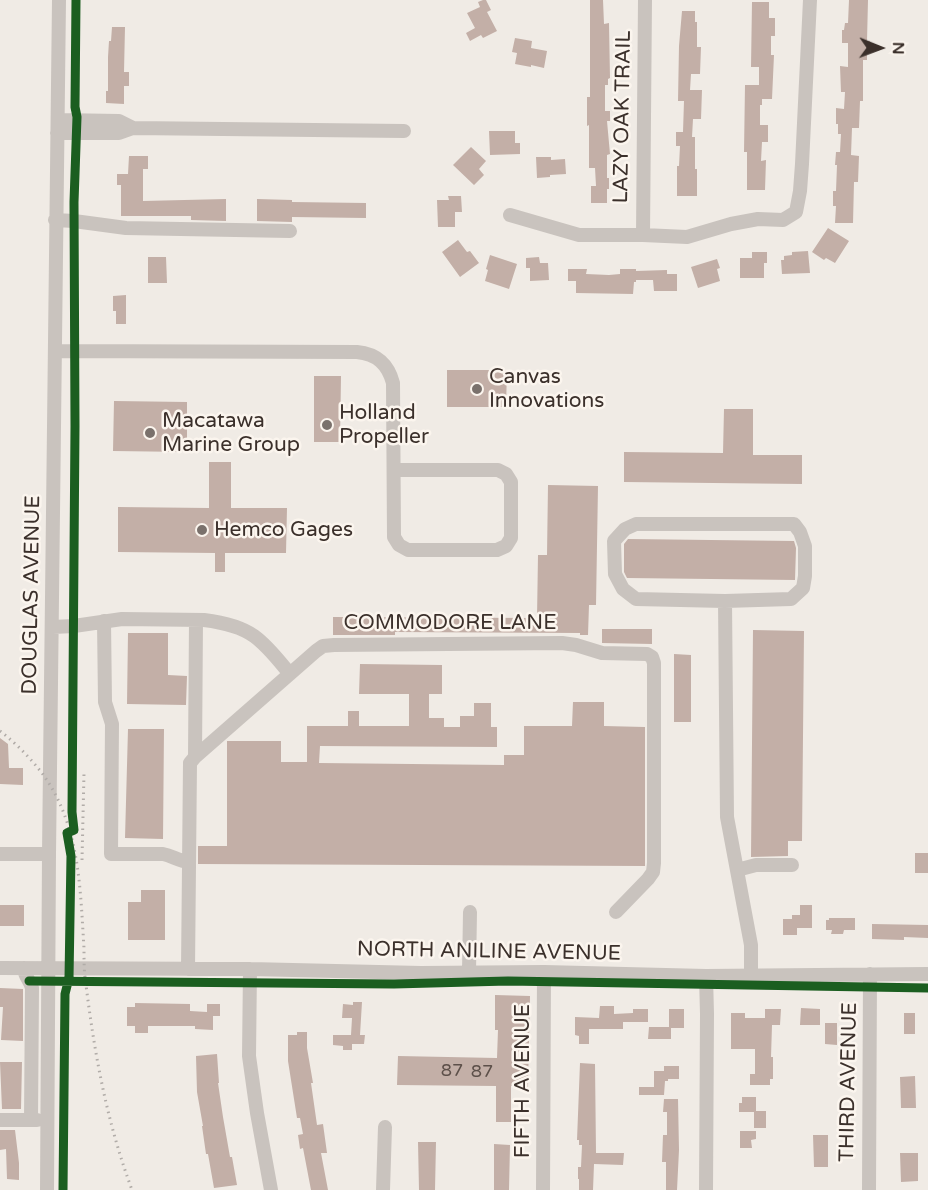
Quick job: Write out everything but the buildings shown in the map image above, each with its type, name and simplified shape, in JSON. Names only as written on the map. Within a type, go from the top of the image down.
[{"type":"street","name":"DOUGLAS AVENUE","points":[[47,1190],[59,0]]},
{"type":"street","name":"LAZY OAK TRAIL","points":[[643,235],[645,0]]},
{"type":"street","points":[[510,215],[579,235],[687,237],[731,224],[759,219],[783,220],[796,212],[802,164],[810,0]]},
{"type":"street","points":[[57,127],[119,121],[133,128],[404,131]]},
{"type":"street","points":[[56,220],[126,228],[290,231]]},
{"type":"street","points":[[55,351],[357,352],[371,355],[384,362],[393,383],[394,537],[399,545],[408,549],[497,550],[506,546],[511,538],[511,482],[506,474],[498,470],[394,471]]},
{"type":"street","points":[[636,524],[794,524],[805,546],[803,588],[791,599],[725,601],[636,599],[623,589],[615,574],[614,541],[625,529],[636,524]]},
{"type":"street","points":[[725,601],[727,817],[751,945],[751,975]]},
{"type":"street","points":[[53,627],[122,619],[213,621],[252,634],[290,674]]},
{"type":"street","points":[[188,969],[189,772],[190,764],[195,757],[195,620]]},
{"type":"street","points":[[104,621],[105,702],[112,724],[111,854],[163,854],[177,860],[189,861]]},
{"type":"street","name":"COMMODORE LANE","points":[[195,757],[323,646],[562,643],[602,653],[647,654],[652,657],[654,663],[653,872],[616,912]]},
{"type":"street","points":[[0,854],[49,854]]},
{"type":"street","points":[[737,870],[756,865],[792,865]]},
{"type":"street","points":[[469,972],[470,912]]},
{"type":"street","name":"NORTH ANILINE AVENUE","points":[[0,968],[250,969],[421,973],[544,972],[706,976],[928,974]]},
{"type":"street","points":[[28,968],[25,976],[32,988],[31,1120]]},
{"type":"street","points":[[250,969],[249,1056],[271,1190]]},
{"type":"street","name":"FIFTH AVENUE","points":[[543,1190],[544,972]]},
{"type":"street","name":"THIRD AVENUE","points":[[868,1190],[870,974]]},
{"type":"street","points":[[706,976],[706,1190]]},
{"type":"street","points":[[0,1120],[48,1120]]},
{"type":"street","points":[[383,1190],[385,1127]]},
{"type":"railway","points":[[0,731],[42,773],[55,793],[71,835],[79,880],[85,976],[93,1038],[109,1114],[132,1190]]},
{"type":"railway","points":[[82,860],[84,773]]},
{"type":"cycle path","points":[[63,1190],[65,994],[69,978],[71,856],[67,833],[74,830],[72,812],[76,0]]},
{"type":"cycle path","points":[[29,981],[394,984],[508,981],[928,988]]},
{"type":"place","name":"Canvas Innovations","points":[[477,389]]},
{"type":"place","name":"Holland Propeller","points":[[327,425]]},
{"type":"place","name":"Macatawa Marine Group","points":[[150,433]]},
{"type":"place","name":"Hemco Gages","points":[[202,530]]}]
